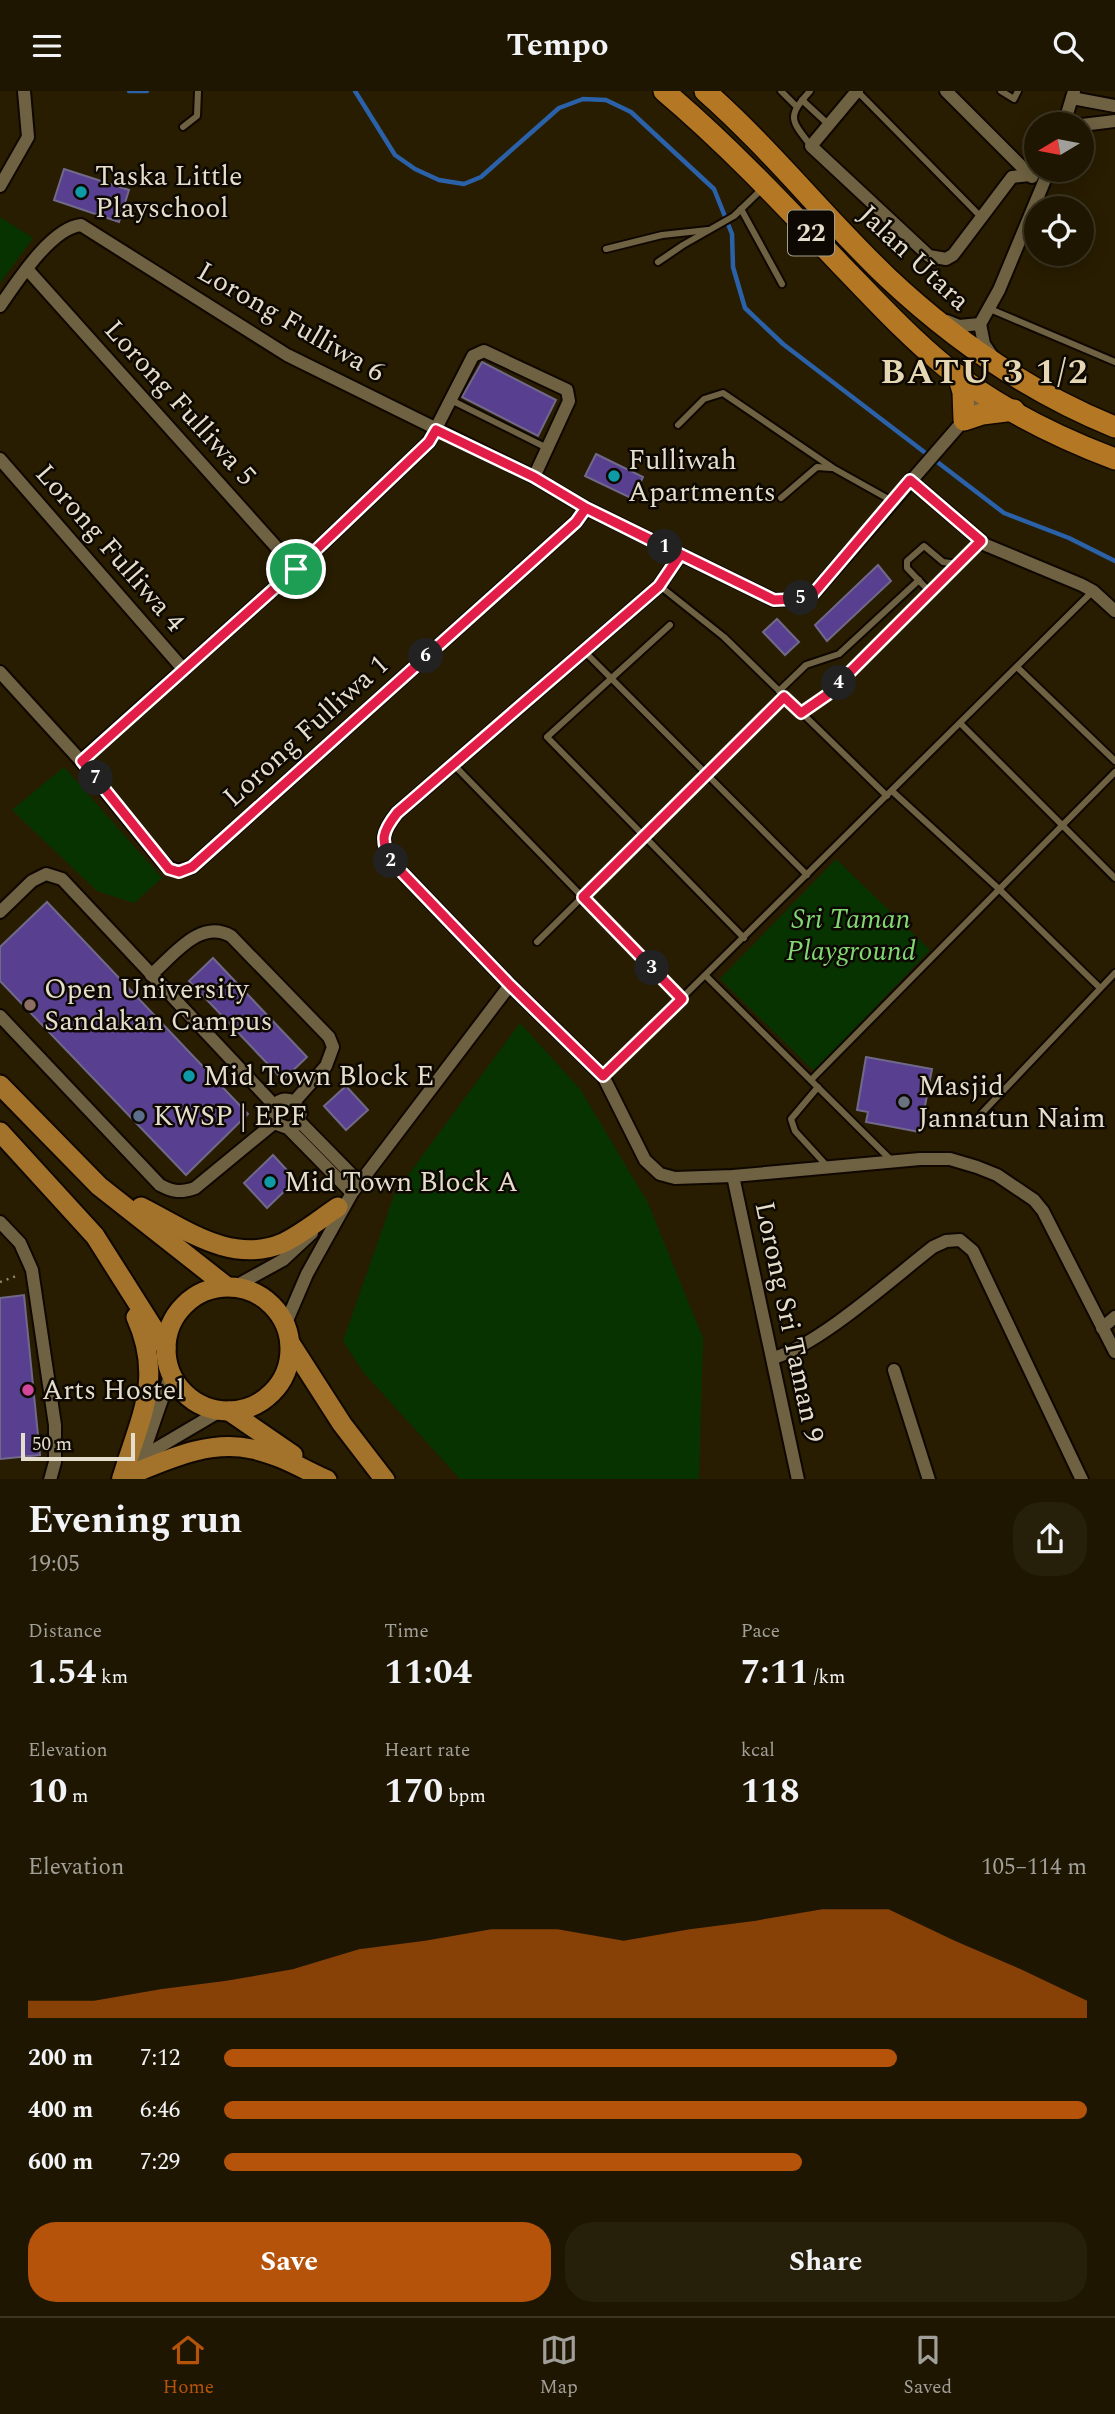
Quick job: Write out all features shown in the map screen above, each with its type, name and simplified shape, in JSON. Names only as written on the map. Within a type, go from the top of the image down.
[{"type":"highway","name":"Jalan Utara","points":[[664,91],[735,154],[895,320],[958,376],[1014,410],[1115,459]]},
{"type":"highway","name":"Jalan Utara","points":[[705,91],[735,117],[886,276],[926,313],[1035,388],[1115,427]]},
{"type":"highway","points":[[926,313],[944,337],[977,366],[983,377],[983,393]]},
{"type":"highway","points":[[958,376],[963,392],[964,420],[982,414],[1014,410]]},
{"type":"main road","points":[[0,1085],[99,1186],[230,1287]]},
{"type":"main road","points":[[0,1132],[95,1236],[166,1348]]},
{"type":"main road","points":[[99,1186],[216,1245],[234,1250],[259,1250],[286,1241],[350,1195]]},
{"type":"main road","points":[[95,1236],[137,1320],[149,1353],[148,1392],[121,1479]]},
{"type":"main road","points":[[328,1479],[225,1411],[198,1404],[180,1389],[169,1369],[166,1348],[170,1325],[183,1305],[203,1292],[230,1287],[250,1291],[265,1299],[277,1311],[342,1424],[385,1479]]},
{"type":"main road","points":[[225,1411],[250,1408],[267,1398],[274,1390],[288,1363],[288,1334]]},
{"type":"main road","points":[[121,1479],[191,1451],[234,1446],[274,1456],[328,1479]]},
{"type":"street","points":[[0,186],[22,152],[28,137],[24,91]]},
{"type":"street","points":[[857,91],[811,146],[929,256],[937,259],[953,255],[1007,183],[1016,175],[1024,175]]},
{"type":"street","points":[[946,91],[1024,169]]},
{"type":"street","points":[[1067,112],[1072,95],[1115,106]]},
{"type":"street","points":[[1094,124],[1115,121]]},
{"type":"street","points":[[1007,183],[1011,169],[1009,155]]},
{"type":"street","points":[[1038,182],[1043,187]]},
{"type":"street","points":[[980,324],[990,309],[1045,182]]},
{"type":"street","name":"Lorong Fulliwa 6","points":[[0,306],[27,269],[69,226],[81,225],[287,355],[534,477],[586,508],[774,600],[795,599],[813,594],[923,464],[964,420],[983,393]]},
{"type":"street","name":"Lorong Fulliwa 5","points":[[27,269],[296,569]]},
{"type":"street","points":[[926,313],[959,325],[980,324]]},
{"type":"street","points":[[980,324],[990,353],[1006,370]]},
{"type":"street","points":[[0,671],[82,761],[296,569],[429,442],[473,356],[484,351],[567,390],[569,401],[534,477]]},
{"type":"street","name":"Lorong Fulliwa 4","points":[[0,459],[184,670]]},
{"type":"street","points":[[910,480],[981,541],[998,552],[1093,591],[1115,611]]},
{"type":"street","name":"Lorong Fulliwa 1","points":[[82,761],[169,869],[179,872],[192,867],[576,522],[586,508]]},
{"type":"street","points":[[680,555],[659,586],[397,813],[388,824],[383,846],[391,861],[510,985],[603,1076],[645,1160],[652,1168],[667,1177],[675,1178],[950,1159],[998,1175],[1023,1191],[1043,1211],[1115,1352]]},
{"type":"street","points":[[0,912],[32,881],[46,874],[62,879],[274,1105]]},
{"type":"street","points":[[152,975],[202,932],[220,930],[230,936],[329,1037],[333,1047],[326,1066],[294,1102]]},
{"type":"street","points":[[230,1287],[269,1269],[294,1252],[350,1195],[510,985]]},
{"type":"street","points":[[0,1016],[160,1185],[172,1192],[195,1188],[274,1123]]},
{"type":"street","points":[[274,1123],[271,1114],[274,1105],[286,1099],[294,1102],[301,1112],[299,1121],[288,1128]]},
{"type":"street","points":[[299,1121],[350,1195]]},
{"type":"street","points":[[274,1123],[288,1128],[350,1195]]},
{"type":"street","name":"Lorong Sri Taman 9","points":[[733,1175],[798,1479]]},
{"type":"street","points":[[288,1334],[307,1274],[350,1195]]},
{"type":"street","points":[[0,1222],[20,1243],[32,1270],[55,1425],[55,1461],[50,1479]]},
{"type":"street","points":[[773,1358],[787,1354],[824,1330],[933,1247],[946,1241],[960,1240],[973,1251],[1082,1479]]},
{"type":"street","points":[[1102,1328],[1115,1317]]},
{"type":"street","points":[[142,1457],[169,1379],[169,1369]]},
{"type":"street","points":[[894,1370],[929,1479]]},
{"type":"street","points":[[121,1479],[142,1457],[225,1411]]},
{"type":"lane","points":[[183,127],[197,116],[198,91]]},
{"type":"lane","points":[[781,91],[796,106]]},
{"type":"lane","points":[[810,91],[796,106],[792,115],[793,121],[811,146]]},
{"type":"lane","points":[[857,91],[981,217]]},
{"type":"lane","points":[[1000,91],[1014,99],[1018,91]]},
{"type":"lane","points":[[803,100],[829,125]]},
{"type":"lane","points":[[658,262],[734,216],[766,186]]},
{"type":"lane","points":[[741,209],[782,285]]},
{"type":"lane","points":[[606,249],[662,235],[713,229]]},
{"type":"lane","points":[[990,309],[1115,362]]},
{"type":"lane","points":[[678,425],[704,399],[723,393],[833,468],[892,501]]},
{"type":"lane","points":[[451,400],[549,449]]},
{"type":"lane","points":[[781,498],[817,467],[833,468]]},
{"type":"lane","points":[[801,713],[827,695],[981,541]]},
{"type":"lane","points":[[929,591],[905,565],[925,546],[943,562],[957,564]]},
{"type":"lane","points":[[537,942],[706,774],[806,665],[839,654],[919,580]]},
{"type":"lane","points":[[659,586],[723,637],[801,713],[999,889],[1100,988]]},
{"type":"lane","points":[[603,1076],[1093,591]]},
{"type":"lane","points":[[670,625],[547,737],[744,938]]},
{"type":"lane","points":[[583,650],[807,876]]},
{"type":"lane","points":[[1017,667],[1115,761]]},
{"type":"lane","points":[[960,723],[1115,878]]},
{"type":"lane","points":[[453,764],[682,999]]},
{"type":"lane","points":[[811,1080],[1115,772]]},
{"type":"lane","points":[[982,1113],[1115,973]]},
{"type":"lane","points":[[706,976],[894,1162]]},
{"type":"lane","points":[[818,1087],[791,1119],[795,1131],[829,1168]]},
{"type":"path","points":[[0,1282],[32,1270]]},
{"type":"green space","points":[[0,217],[33,238],[0,283]]},
{"type":"green space","points":[[64,767],[162,878],[134,903],[97,891],[12,810]]},
{"type":"green space","name":"Sri Taman Playground","points":[[836,859],[930,950],[814,1071],[720,979]]},
{"type":"green space","points":[[520,1023],[580,1089],[648,1203],[703,1338],[699,1479],[460,1479],[364,1373],[343,1341],[395,1193]]},
{"type":"building","name":"Taska Little Playschool","points":[[64,169],[129,190],[119,222],[54,200]]},
{"type":"building","points":[[482,362],[556,400],[538,436],[462,397]]},
{"type":"building","name":"Fulliwah Apartments","points":[[596,454],[643,477],[633,499],[585,476]]},
{"type":"building","points":[[878,565],[891,581],[827,641],[815,625]]},
{"type":"building","points":[[777,619],[799,642],[785,655],[763,632]]},
{"type":"building","points":[[47,902],[248,1114],[186,1175],[0,981],[0,947]]},
{"type":"building","points":[[213,958],[307,1057],[283,1080],[189,981]]},
{"type":"building","points":[[866,1057],[932,1069],[920,1132],[866,1122],[868,1112],[857,1110]]},
{"type":"building","points":[[346,1086],[368,1110],[346,1130],[324,1106]]},
{"type":"building","name":"Mid Town Block A","points":[[273,1155],[296,1180],[267,1208],[244,1183]]},
{"type":"building","points":[[24,1295],[40,1455],[0,1459],[0,1298]]},
{"type":"waterway","points":[[129,91],[147,91]]},
{"type":"waterway","points":[[355,91],[395,155],[415,169],[439,180],[464,184],[481,177],[559,108],[583,99],[606,100],[631,112],[714,189],[732,234],[733,267],[745,308],[783,344],[1004,513],[1069,538],[1115,561]]},
{"type":"place","name":"Taska Little Playschool","points":[[81,192]]},
{"type":"place","name":"Fulliwah Apartments","points":[[614,476]]},
{"type":"place","name":"Open University Sandakan Campus","points":[[30,1005]]},
{"type":"place","name":"Mid Town Block E","points":[[189,1076]]},
{"type":"place","name":"Masjid Jannatun Naim","points":[[904,1102]]},
{"type":"place","name":"KWSP | EPF","points":[[139,1116]]},
{"type":"place","name":"Mid Town Block A","points":[[270,1182]]},
{"type":"place","name":"Arts Hostel","points":[[28,1390]]},
{"type":"district","name":"BATU 3 1/2","points":[[985,372]]},
{"type":"route","points":[[296,569],[82,761],[169,869],[179,872],[192,867],[576,522],[586,508],[774,600],[795,599],[813,594],[910,480],[981,541],[827,695],[801,713],[784,697],[583,897],[682,999],[603,1076],[510,985],[391,861],[383,846],[384,835],[388,824],[397,813],[659,586],[680,555],[586,508],[534,477],[436,430],[429,442],[296,569]]}]
